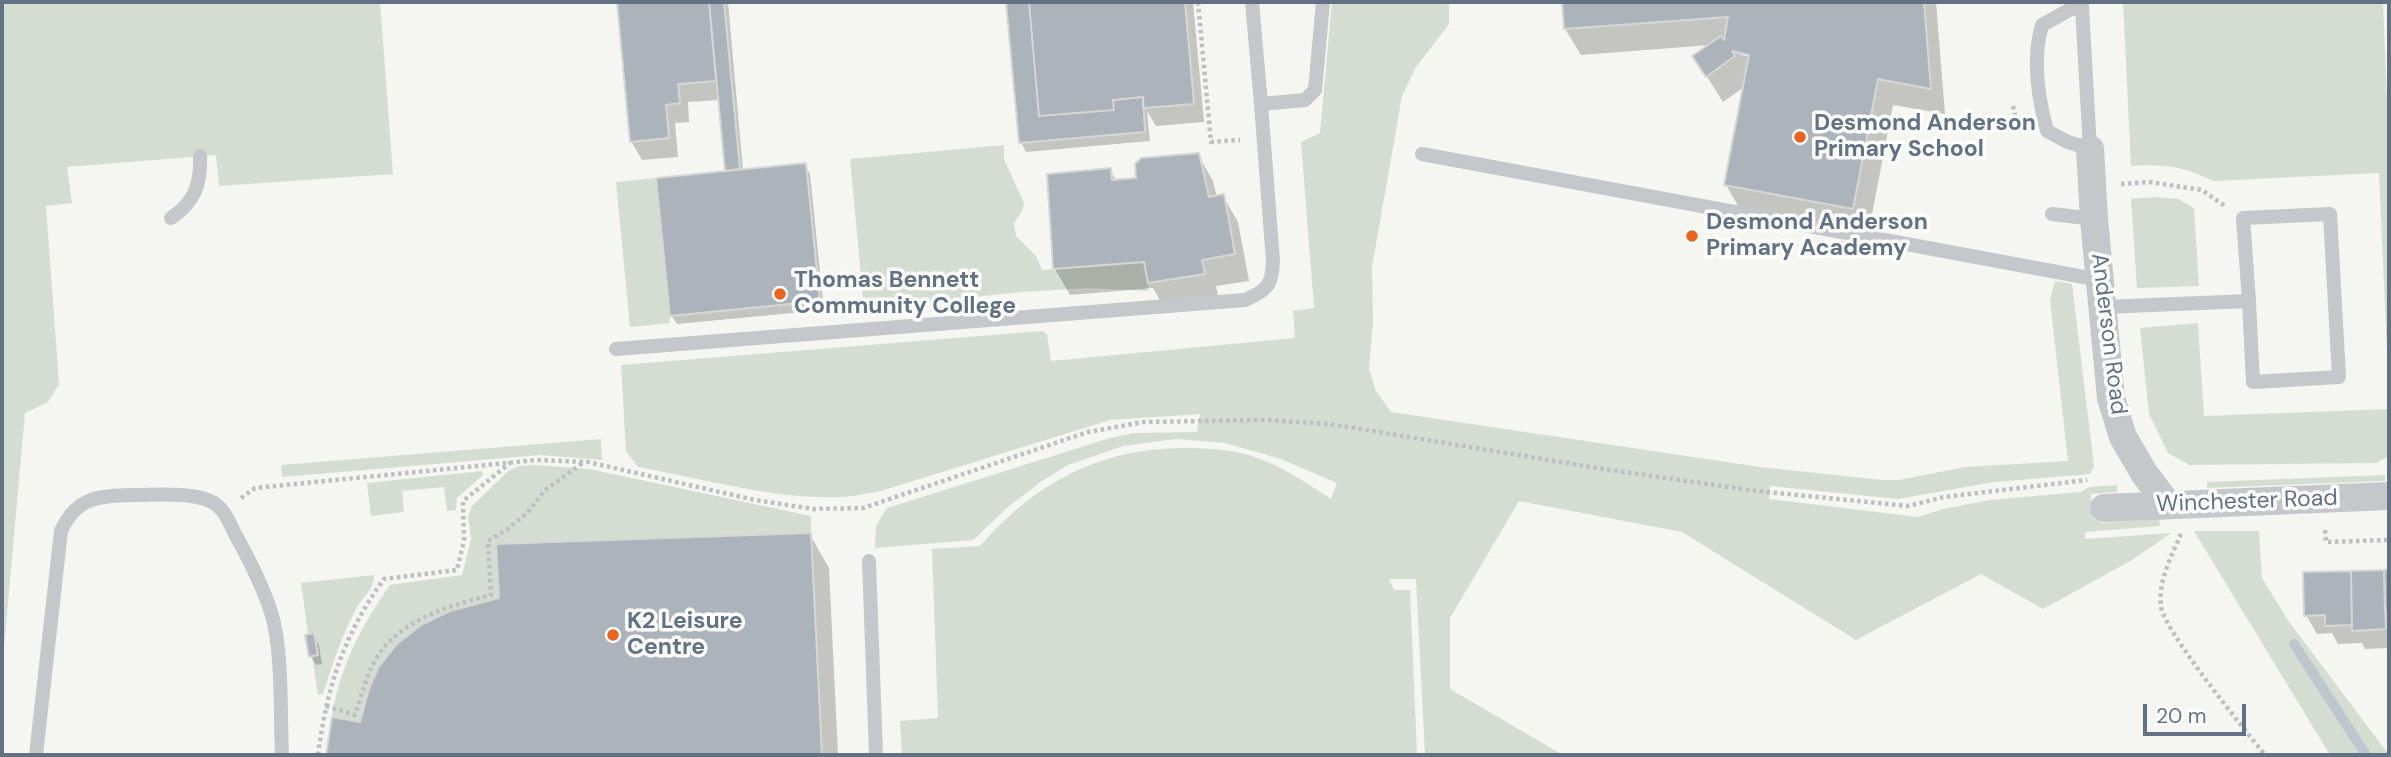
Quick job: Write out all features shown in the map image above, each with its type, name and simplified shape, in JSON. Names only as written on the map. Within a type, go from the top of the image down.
[{"type":"street","name":"Anderson Road","points":[[2090,149],[2111,398],[2123,437],[2144,473],[2168,505]]},
{"type":"street","name":"Winchester Road","points":[[2104,508],[2389,496]]},
{"type":"lane","points":[[615,349],[1245,300],[1263,292],[1272,278],[1273,261],[1252,2]]},
{"type":"lane","points":[[1261,104],[1305,100],[1315,90],[1322,2]]},
{"type":"lane","points":[[2082,4],[2090,149],[2047,131],[2041,109],[2036,46],[2042,25],[2082,4]]},
{"type":"lane","points":[[1422,154],[2102,293],[2249,302]]},
{"type":"lane","points":[[171,218],[190,202],[201,172],[200,156]]},
{"type":"lane","points":[[2052,214],[2094,219]]},
{"type":"lane","points":[[2330,214],[2339,377],[2253,382],[2249,302],[2244,218],[2330,214]]},
{"type":"lane","points":[[36,755],[61,531],[69,514],[80,504],[110,496],[146,495],[196,496],[211,501],[223,511],[244,549],[272,613],[277,643],[282,755]]},
{"type":"lane","points":[[869,561],[876,755]]},
{"type":"path","points":[[1198,2],[1211,142],[1264,138]]},
{"type":"path","points":[[223,511],[255,488],[537,460],[584,462],[755,500],[813,509],[863,508],[1088,432],[1144,422],[1267,420],[1329,424],[1744,489],[1908,506],[1944,498],[2094,480]]},
{"type":"path","points":[[318,755],[336,666],[368,601],[384,579],[457,570],[464,540],[463,502],[511,462]]},
{"type":"path","points":[[326,706],[355,715],[374,661],[392,641],[415,622],[441,609],[491,595],[488,541],[508,529],[528,512],[544,491],[584,462]]},
{"type":"path","points":[[2182,532],[2161,582],[2161,609],[2180,643],[2265,755]]},
{"type":"shaded area","points":[[2,2],[380,2],[393,174],[219,186],[216,155],[67,167],[72,203],[46,206],[59,384],[48,402],[25,413],[2,670]]},
{"type":"shaded area","points":[[1332,2],[1442,2],[1449,5],[1449,24],[1416,67],[1402,96],[1372,267],[1373,322],[1369,369],[1376,391],[1391,412],[1760,467],[1883,480],[1899,480],[1965,467],[2068,461],[2050,300],[2055,281],[2072,284],[2094,466],[2090,474],[1994,482],[1898,499],[1770,486],[1769,499],[1918,517],[1990,500],[2081,492],[2089,487],[2117,485],[2117,492],[2091,494],[2093,518],[2102,523],[2159,519],[2160,526],[2085,532],[2085,539],[2171,533],[2132,560],[2043,609],[1981,574],[1856,640],[1682,532],[1519,501],[1450,618],[1450,689],[1563,755],[1425,755],[1416,579],[1389,579],[1394,590],[1410,590],[1417,755],[902,755],[900,721],[938,718],[932,549],[980,546],[1023,505],[1070,474],[1123,455],[1152,450],[1200,448],[1244,454],[1283,470],[1331,499],[1337,483],[1281,459],[1225,443],[1176,439],[1123,446],[1068,465],[1042,481],[1009,506],[973,540],[875,548],[876,526],[887,508],[1110,438],[1134,433],[1197,432],[1200,414],[1110,420],[881,491],[843,497],[792,495],[740,488],[638,467],[626,451],[621,365],[1042,331],[1047,334],[1051,361],[1295,338],[1293,311],[1314,308],[1301,142],[1320,133]]},
{"type":"shaded area","points":[[2123,2],[2383,2],[2389,144],[2389,398],[2379,173],[2213,181],[2173,167],[2131,166]]},
{"type":"shaded area","points":[[1004,145],[1004,159],[1024,203],[1014,223],[1016,236],[1036,256],[1042,270],[1144,262],[1148,291],[1087,288],[864,308],[850,159]]},
{"type":"shaded area","points":[[656,178],[670,323],[630,327],[616,182]]},
{"type":"shaded area","points":[[2131,199],[2178,199],[2194,208],[2199,286],[2137,288]]},
{"type":"shaded area","points":[[2198,323],[2204,416],[2389,409],[2389,456],[2376,463],[2190,465],[2168,453],[2149,414],[2140,328]]},
{"type":"shaded area","points":[[601,439],[602,460],[540,455],[282,477],[281,465]]},
{"type":"shaded area","points":[[519,466],[589,469],[811,516],[811,533],[496,544],[499,598],[450,611],[397,644],[378,667],[360,722],[332,717],[340,681],[353,648],[390,585],[462,575],[471,539],[468,516],[472,506],[508,471]]},
{"type":"shaded area","points":[[482,471],[483,475],[457,498],[456,510],[447,511],[444,487],[402,491],[404,512],[371,516],[367,483]]},
{"type":"shaded area","points":[[2385,475],[2385,481],[2207,488],[2207,482]]},
{"type":"shaded area","points":[[2194,531],[2259,531],[2262,578],[2289,622],[2389,755],[2330,755]]},
{"type":"shaded area","points":[[374,575],[370,589],[346,630],[323,694],[318,695],[312,656],[318,654],[314,634],[308,634],[301,583]]},
{"type":"building","points":[[617,2],[709,2],[716,81],[678,84],[680,103],[666,105],[669,138],[630,142]]},
{"type":"building","points":[[709,2],[724,2],[740,169],[725,171]]},
{"type":"building","points":[[1006,2],[1029,2],[1039,116],[1114,110],[1113,100],[1143,97],[1145,132],[1019,143]]},
{"type":"building","points":[[1029,2],[1185,2],[1194,104],[1143,108],[1143,97],[1113,100],[1114,110],[1039,116]]},
{"type":"building","name":"Desmond Anderson Primary School","points":[[1562,2],[1924,2],[1931,89],[1878,79],[1853,209],[1724,185],[1749,55],[1732,51],[1735,56],[1706,77],[1692,56],[1721,36],[1724,40],[1728,17],[1564,29]]},
{"type":"building","points":[[1199,153],[1209,197],[1224,194],[1235,254],[1202,260],[1205,274],[1148,283],[1144,262],[1053,269],[1047,174],[1111,168],[1112,180],[1136,178],[1135,164],[1141,158]]},
{"type":"building","points":[[806,163],[820,301],[670,316],[656,178]]},
{"type":"building","name":"K2 Leisure Centre","points":[[811,533],[822,755],[326,755],[332,717],[360,722],[378,668],[397,644],[421,625],[450,611],[499,598],[496,544]]},
{"type":"building","points":[[2389,569],[2389,613],[2385,613],[2384,570]]},
{"type":"building","points":[[2384,570],[2386,629],[2352,631],[2351,571]]},
{"type":"building","points":[[2351,571],[2352,625],[2325,626],[2325,615],[2304,616],[2303,572]]},
{"type":"building","points":[[314,633],[318,655],[309,657],[305,635]]},
{"type":"waterway","points":[[2294,644],[2366,755]]},
{"type":"place","name":"Desmond Anderson Primary School","points":[[1800,137]]},
{"type":"place","name":"Desmond Anderson Primary Academy","points":[[1692,236]]},
{"type":"place","name":"Thomas Bennett Community College","points":[[780,294]]},
{"type":"place","name":"K2 Leisure Centre","points":[[613,635]]}]
